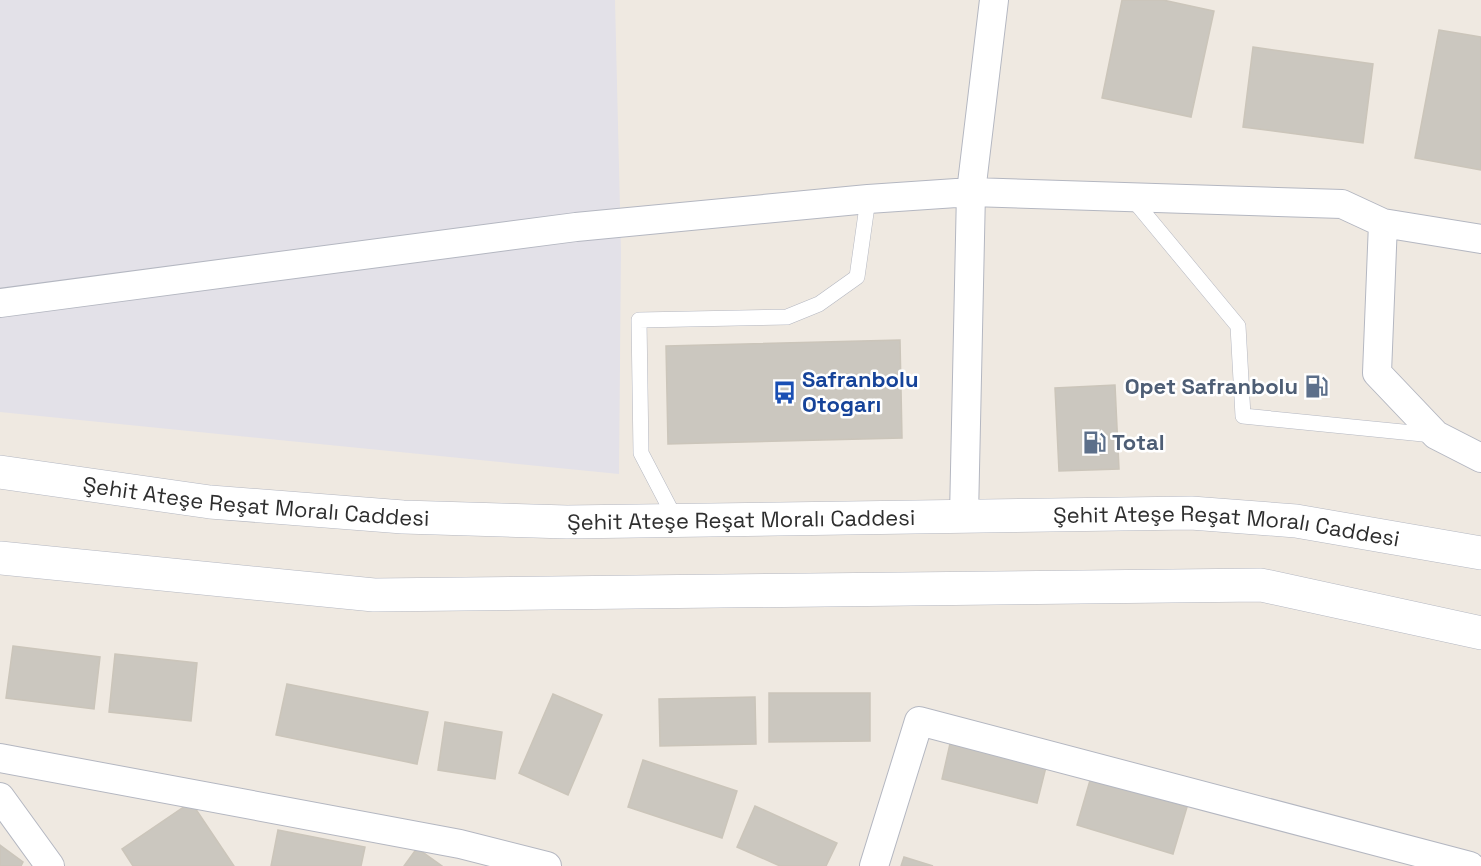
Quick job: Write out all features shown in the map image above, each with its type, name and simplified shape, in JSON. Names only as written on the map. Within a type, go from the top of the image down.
[{"type":"main road","name":"Şehit Ateşe Reşat Moralı Caddesi","points":[[0,472],[210,502],[403,517],[567,522],[1191,513],[1296,521],[1481,553]]},
{"type":"main road","points":[[0,558],[374,595],[1261,585],[1481,633]]},
{"type":"street","points":[[964,516],[971,192],[994,0]]},
{"type":"street","points":[[0,303],[576,227],[868,199],[971,192],[1342,204],[1383,223],[1481,239]]},
{"type":"street","points":[[1383,223],[1377,373],[1436,435],[1481,459]]},
{"type":"street","points":[[874,866],[919,721],[1473,865]]},
{"type":"street","points":[[0,758],[467,855],[547,866]]},
{"type":"street","points":[[0,797],[50,866]]},
{"type":"lane","points":[[1131,197],[1238,326],[1243,416],[1436,435]]},
{"type":"lane","points":[[676,520],[641,453],[639,320],[787,317],[819,304],[858,277],[868,199]]},
{"type":"shaded area","points":[[0,0],[615,0],[621,251],[619,474],[0,412]]},
{"type":"building","points":[[1122,0],[1163,0],[1214,11],[1191,117],[1102,98]]},
{"type":"building","points":[[1439,30],[1481,37],[1481,170],[1415,158]]},
{"type":"building","points":[[1253,47],[1373,64],[1363,143],[1243,127]]},
{"type":"building","name":"Safranbolu Otogarı","points":[[900,340],[902,438],[668,444],[666,346]]},
{"type":"building","points":[[1115,385],[1119,469],[1059,471],[1055,388]]},
{"type":"building","points":[[13,646],[100,657],[94,709],[6,698]]},
{"type":"building","points":[[115,654],[197,663],[191,721],[109,712]]},
{"type":"building","points":[[287,684],[428,712],[417,764],[276,735]]},
{"type":"building","points":[[769,693],[870,693],[870,741],[769,742]]},
{"type":"building","points":[[553,694],[602,715],[568,795],[519,773]]},
{"type":"building","points":[[755,697],[756,744],[660,746],[659,699]]},
{"type":"building","points":[[445,722],[502,732],[495,779],[438,770]]},
{"type":"building","points":[[952,735],[1048,759],[1037,803],[942,779]]},
{"type":"building","points":[[643,760],[737,791],[722,838],[628,807]]},
{"type":"building","points":[[1091,777],[1187,807],[1173,854],[1077,825]]},
{"type":"building","points":[[191,802],[234,866],[133,866],[122,849]]},
{"type":"building","points":[[755,806],[837,843],[826,866],[780,866],[737,847]]},
{"type":"building","points":[[278,830],[365,847],[361,866],[271,866]]},
{"type":"building","points":[[0,845],[23,862],[21,866],[0,866]]},
{"type":"building","points":[[417,848],[442,866],[404,866]]},
{"type":"building","points":[[904,857],[933,866],[901,866]]},
{"type":"place","name":"Opet Safranbolu","points":[[1316,386]]},
{"type":"place","name":"Safranbolu Otogarı","points":[[784,392]]},
{"type":"place","name":"Total","points":[[1094,442]]}]
